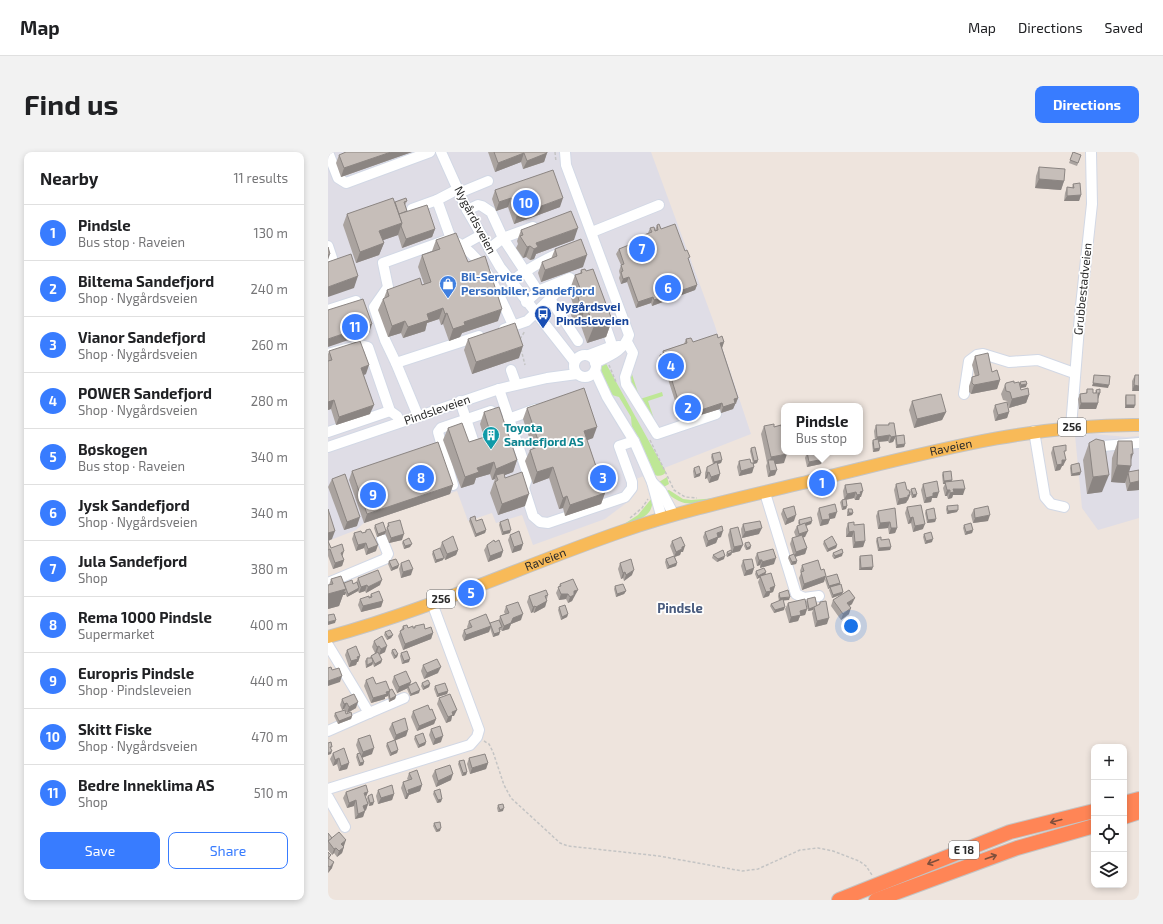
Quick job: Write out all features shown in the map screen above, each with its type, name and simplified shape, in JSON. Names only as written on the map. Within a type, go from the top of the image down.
[{"type":"highway","points":[[1127,802],[1139,799]]},
{"type":"highway","name":"E 18","points":[[838,900],[1010,832],[1091,812]]},
{"type":"highway","points":[[1127,816],[1139,812]]},
{"type":"highway","name":"E 18","points":[[876,900],[1017,848],[1091,827]]},
{"type":"main road","name":"Raveien","points":[[328,637],[387,619],[621,532],[668,517],[946,448],[1034,431],[1071,427],[1139,424]]},
{"type":"street","points":[[328,152],[338,178],[346,183],[430,152]]},
{"type":"street","name":"Nygårdsveien","points":[[441,152],[467,210],[511,282],[536,314],[584,365]]},
{"type":"street","name":"Grubbestadveien","points":[[1071,427],[1074,373],[1092,204],[1091,152]]},
{"type":"street","points":[[568,153],[566,165],[627,326],[629,335],[624,344],[633,353],[625,377],[626,384],[656,434],[716,414]]},
{"type":"street","points":[[412,209],[488,181]]},
{"type":"street","points":[[437,200],[451,239],[463,245],[486,272],[513,325]]},
{"type":"street","points":[[467,210],[478,205],[491,212],[503,238],[538,291]]},
{"type":"street","points":[[592,232],[659,205]]},
{"type":"street","points":[[489,248],[503,238],[544,223]]},
{"type":"street","points":[[463,245],[481,235]]},
{"type":"street","points":[[418,416],[375,313],[376,302],[388,287],[383,263],[451,239]]},
{"type":"street","points":[[328,246],[333,262],[328,267]]},
{"type":"street","points":[[511,282],[525,270],[548,258],[575,248]]},
{"type":"street","points":[[526,302],[538,291],[575,276]]},
{"type":"street","points":[[396,363],[527,321],[562,289],[582,280],[588,281],[591,286]]},
{"type":"street","points":[[550,299],[578,341]]},
{"type":"street","points":[[328,310],[356,301]]},
{"type":"street","points":[[598,307],[611,342]]},
{"type":"street","name":"Pindsleveien","points":[[328,447],[460,401],[516,384],[547,378],[584,365],[610,347],[624,344]]},
{"type":"street","points":[[328,354],[360,345],[368,347],[390,411],[397,416],[400,422]]},
{"type":"street","points":[[964,394],[969,361],[977,355],[990,355],[1009,362],[1038,360],[1074,373]]},
{"type":"street","points":[[584,365],[607,396],[634,441],[652,482],[661,491],[668,517]]},
{"type":"street","points":[[511,370],[516,384]]},
{"type":"street","points":[[499,389],[528,475],[524,488],[533,516],[540,522],[548,523],[626,497],[632,488],[632,482],[619,446],[634,441]]},
{"type":"street","points":[[460,401],[473,440]]},
{"type":"street","points":[[508,419],[545,406]]},
{"type":"street","points":[[328,432],[390,411]]},
{"type":"street","points":[[453,485],[438,432],[441,428],[491,411]]},
{"type":"street","points":[[1034,431],[1045,497],[1051,504],[1064,507]]},
{"type":"street","points":[[1102,467],[1100,452],[1103,446],[1139,443]]},
{"type":"street","points":[[765,493],[796,594],[804,598],[819,596]]},
{"type":"street","points":[[328,583],[385,559],[388,554],[382,539]]},
{"type":"street","points":[[328,789],[470,745],[477,737],[479,730],[432,603]]},
{"type":"street","points":[[328,646],[369,713]]},
{"type":"street","points":[[328,731],[404,698]]},
{"type":"street","points":[[328,797],[345,827]]},
{"type":"path","points":[[520,340],[525,332],[527,321]]},
{"type":"path","points":[[521,346],[525,365]]},
{"type":"path","points":[[672,486],[680,495],[689,498]]},
{"type":"path","points":[[628,519],[642,508],[650,497]]},
{"type":"path","points":[[477,737],[488,744],[504,785],[516,804],[542,825],[560,843],[568,846],[659,856],[742,872],[758,869],[800,850],[818,848],[833,851],[859,861],[866,866],[872,875]]},
{"type":"shaded area","points":[[328,152],[651,152],[714,323],[751,434],[636,479],[637,491],[625,504],[605,519],[533,545],[522,515],[496,523],[492,513],[468,521],[457,491],[364,523],[356,530],[328,541]]},
{"type":"shaded area","points":[[1094,434],[1127,437],[1139,436],[1139,518],[1098,530],[1082,508],[1075,435]]},
{"type":"green space","points":[[604,360],[666,472],[664,474],[658,476],[653,474],[632,429],[631,417],[619,397],[612,395],[604,383],[600,374],[600,369]]},
{"type":"green space","points":[[631,371],[640,399],[662,392],[663,396],[648,401],[656,425],[631,388],[629,372]]},
{"type":"green space","points":[[667,477],[669,484],[662,488],[659,482]]},
{"type":"green space","points":[[669,490],[683,499],[691,500],[717,498],[690,504],[684,503],[678,501],[665,491]]},
{"type":"green space","points":[[652,498],[651,510],[647,514],[638,520],[621,526],[638,515]]},
{"type":"building","points":[[346,152],[391,152],[344,168],[339,155]]},
{"type":"building","points":[[494,152],[547,153],[527,161],[524,153],[498,163]]},
{"type":"building","points":[[1073,152],[1081,155],[1078,163],[1070,160]]},
{"type":"building","points":[[1039,167],[1065,169],[1064,181],[1039,179]]},
{"type":"building","points":[[553,170],[563,198],[517,215],[511,198],[499,202],[495,190]]},
{"type":"building","points":[[1080,183],[1081,195],[1067,196],[1067,187],[1074,188],[1073,184]]},
{"type":"building","points":[[393,198],[402,223],[379,231],[384,243],[360,252],[347,214]]},
{"type":"building","points":[[406,198],[407,201],[404,202],[407,211],[399,214],[395,202]]},
{"type":"building","points":[[427,205],[435,229],[406,239],[401,226],[402,223],[399,214]]},
{"type":"building","points":[[571,211],[578,228],[536,243],[538,247],[534,249],[530,246],[527,247],[520,236],[523,235],[521,230]]},
{"type":"building","points":[[659,224],[661,229],[675,224],[685,251],[687,250],[690,257],[688,258],[697,285],[654,300],[653,297],[638,302],[629,277],[623,279],[621,265],[624,264],[619,249],[646,238],[644,235],[652,232],[650,228],[654,227],[655,231],[658,230],[657,225]]},
{"type":"building","points":[[456,233],[468,262],[485,256],[502,309],[464,322],[465,325],[453,329],[447,313],[445,314],[443,308],[427,314],[429,320],[408,327],[405,321],[392,326],[383,299],[389,296],[387,290],[420,278],[422,285],[431,282],[422,255],[440,249],[436,240]]},
{"type":"building","points":[[581,239],[587,255],[545,270],[542,262],[557,256],[555,249]]},
{"type":"building","points":[[351,254],[358,276],[328,287],[328,262]]},
{"type":"building","points":[[585,269],[586,271],[593,269],[612,320],[594,326],[586,306],[581,308],[578,297],[583,296],[575,275],[582,273],[581,270]]},
{"type":"building","points":[[363,299],[372,324],[328,339],[328,310]]},
{"type":"building","points":[[515,323],[523,346],[476,362],[468,339]]},
{"type":"building","points":[[717,334],[718,338],[722,336],[724,342],[720,343],[738,398],[734,399],[735,403],[723,407],[722,403],[683,416],[682,412],[679,413],[676,404],[679,403],[669,370],[666,371],[660,355],[664,354],[663,351],[687,343],[686,339],[691,338],[693,342]]},
{"type":"building","points":[[360,341],[369,365],[361,368],[374,405],[339,417],[334,400],[328,402],[328,361],[332,360],[329,351]]},
{"type":"building","points":[[988,353],[992,372],[997,370],[1000,380],[974,385],[972,383],[972,377],[979,375],[975,356]]},
{"type":"building","points":[[1094,375],[1110,376],[1109,385],[1093,383]]},
{"type":"building","points":[[1135,375],[1139,375],[1139,386],[1134,385]]},
{"type":"building","points":[[1014,381],[1014,383],[1019,382],[1021,390],[1028,388],[1029,395],[1012,399],[1010,392],[1006,391],[1005,385],[1006,383]]},
{"type":"building","points":[[1026,381],[1027,384],[1021,385],[1020,382]]},
{"type":"building","points":[[584,388],[597,427],[584,431],[605,493],[570,505],[567,496],[563,498],[553,467],[537,472],[530,450],[540,446],[527,408]]},
{"type":"building","points":[[1087,389],[1093,389],[1093,393],[1097,393],[1096,390],[1100,389],[1100,393],[1098,393],[1098,403],[1081,403],[1080,394],[1087,393]]},
{"type":"building","points":[[941,394],[946,412],[917,419],[912,401]]},
{"type":"building","points":[[1126,395],[1135,395],[1135,405],[1126,405]]},
{"type":"building","points":[[1007,402],[1009,412],[998,415],[995,405]]},
{"type":"building","points":[[499,407],[517,460],[496,469],[494,462],[477,468],[479,472],[465,477],[448,428],[462,423],[469,442],[491,435],[484,412]]},
{"type":"building","points":[[889,423],[894,423],[896,436],[891,437],[890,435],[877,437],[876,425],[889,425]]},
{"type":"building","points":[[774,424],[774,427],[781,425],[782,455],[771,457],[764,426]]},
{"type":"building","points":[[904,435],[905,444],[897,445],[896,436]]},
{"type":"building","points":[[878,439],[880,448],[874,449],[873,440]]},
{"type":"building","points":[[1096,439],[1104,441],[1109,475],[1093,477],[1089,443]]},
{"type":"building","points":[[1118,441],[1132,441],[1133,454],[1131,454],[1131,466],[1117,465]]},
{"type":"building","points":[[438,442],[453,485],[367,514],[352,471]]},
{"type":"building","points":[[1066,445],[1066,451],[1064,451],[1066,460],[1062,460],[1062,464],[1057,465],[1053,447]]},
{"type":"building","points":[[755,447],[758,460],[754,461],[751,448]]},
{"type":"building","points":[[720,452],[722,460],[714,462],[712,454]]},
{"type":"building","points":[[808,455],[823,455],[824,459],[809,462]]},
{"type":"building","points":[[750,459],[754,467],[741,471],[739,461]]},
{"type":"building","points":[[768,460],[774,460],[777,470],[770,471]]},
{"type":"building","points":[[717,462],[720,474],[711,477],[709,472],[707,473],[707,467]]},
{"type":"building","points":[[1079,463],[1081,472],[1072,474],[1071,465]]},
{"type":"building","points":[[699,466],[701,473],[696,475],[694,468]]},
{"type":"building","points":[[1139,470],[1139,481],[1130,483],[1128,472]]},
{"type":"building","points":[[951,471],[952,480],[944,481],[943,472]]},
{"type":"building","points":[[522,472],[529,494],[502,504],[495,482],[498,480],[496,475],[504,473],[505,478]]},
{"type":"building","points":[[345,474],[360,517],[347,522],[332,479]]},
{"type":"building","points":[[963,480],[965,489],[953,489],[954,492],[950,493],[950,490],[947,490],[945,482]]},
{"type":"building","points":[[937,481],[939,492],[933,493],[933,496],[926,498],[923,484]]},
{"type":"building","points":[[905,482],[910,495],[899,499],[896,484]]},
{"type":"building","points":[[861,483],[863,491],[860,492],[861,494],[857,495],[856,492],[847,494],[845,485]]},
{"type":"building","points":[[915,488],[917,494],[913,495],[911,489]]},
{"type":"building","points":[[846,499],[847,506],[843,507],[842,500]]},
{"type":"building","points":[[835,504],[837,512],[829,514],[830,519],[822,520],[819,508]]},
{"type":"building","points":[[921,505],[925,524],[915,526],[913,517],[910,518],[907,507]]},
{"type":"building","points":[[958,505],[958,510],[948,511],[947,506]]},
{"type":"building","points":[[794,506],[796,515],[787,519],[783,509]]},
{"type":"building","points":[[988,506],[990,515],[975,518],[974,509]]},
{"type":"building","points":[[895,508],[897,528],[891,528],[890,522],[880,523],[878,511]]},
{"type":"building","points":[[934,508],[936,519],[928,520],[926,510]]},
{"type":"building","points":[[328,509],[335,531],[328,533]]},
{"type":"building","points":[[848,509],[852,509],[853,513],[849,513]]},
{"type":"building","points":[[475,516],[476,521],[482,519],[486,530],[476,534],[470,518]]},
{"type":"building","points":[[811,517],[812,521],[800,525],[799,520]]},
{"type":"building","points":[[508,519],[511,530],[503,532],[500,522]]},
{"type":"building","points":[[400,520],[404,534],[391,538],[387,527],[389,526],[388,523]]},
{"type":"building","points":[[760,521],[762,528],[745,532],[743,524]]},
{"type":"building","points":[[383,522],[386,531],[378,534],[375,525]]},
{"type":"building","points":[[854,522],[854,525],[864,524],[865,541],[855,542],[854,531],[849,532],[848,523]]},
{"type":"building","points":[[805,523],[808,531],[799,534],[797,526]]},
{"type":"building","points":[[971,523],[973,530],[966,532],[964,525]]},
{"type":"building","points":[[722,526],[723,531],[717,533],[718,537],[708,541],[705,532]]},
{"type":"building","points":[[738,527],[743,545],[734,547],[730,529]]},
{"type":"building","points":[[370,529],[378,545],[368,549],[366,543],[358,545],[354,533],[361,531],[362,533],[366,532],[366,530]]},
{"type":"building","points":[[519,531],[523,544],[514,547],[510,535]]},
{"type":"building","points":[[931,532],[933,539],[926,541],[924,534]]},
{"type":"building","points":[[802,535],[807,548],[796,552],[792,538]]},
{"type":"building","points":[[453,536],[458,550],[447,554],[442,542]]},
{"type":"building","points":[[832,536],[837,545],[828,549],[824,541]]},
{"type":"building","points":[[681,537],[685,546],[676,552],[672,541]]},
{"type":"building","points":[[881,537],[881,540],[889,539],[891,547],[879,548],[877,538]]},
{"type":"building","points":[[409,538],[412,544],[405,546],[403,541]]},
{"type":"building","points":[[494,540],[495,542],[499,540],[503,551],[490,556],[487,545]]},
{"type":"building","points":[[328,541],[331,548],[342,544],[344,551],[341,553],[344,560],[335,563],[330,549],[328,550]]},
{"type":"building","points":[[749,542],[751,546],[747,548],[745,543]]},
{"type":"building","points":[[440,548],[444,558],[436,560],[433,551]]},
{"type":"building","points":[[773,549],[776,558],[762,562],[762,560],[759,560],[757,553]]},
{"type":"building","points":[[842,549],[843,553],[835,556],[833,553]]},
{"type":"building","points":[[723,550],[725,556],[718,559],[713,555]]},
{"type":"building","points":[[794,554],[797,561],[792,562],[789,556]]},
{"type":"building","points":[[872,555],[873,567],[861,568],[860,556]]},
{"type":"building","points":[[674,556],[677,563],[669,566],[666,559]]},
{"type":"building","points":[[396,559],[399,565],[392,568],[389,561]]},
{"type":"building","points":[[631,559],[634,570],[626,575],[625,572],[623,573],[620,563]]},
{"type":"building","points":[[752,559],[754,568],[746,571],[743,560]]},
{"type":"building","points":[[409,560],[413,569],[403,572],[401,563]]},
{"type":"building","points":[[818,560],[821,570],[824,569],[826,576],[804,584],[801,572],[804,571],[802,565]]},
{"type":"building","points":[[764,568],[766,572],[758,576],[756,571]]},
{"type":"building","points":[[378,570],[382,580],[368,587],[367,585],[361,587],[358,578]]},
{"type":"building","points":[[771,573],[775,586],[770,588],[771,591],[766,592],[760,576]]},
{"type":"building","points":[[837,574],[840,583],[829,586],[826,577]]},
{"type":"building","points":[[341,576],[346,589],[328,594],[328,585],[333,584],[331,579]]},
{"type":"building","points":[[573,579],[578,590],[574,591],[574,595],[570,597],[568,594],[561,594],[558,587],[561,586],[560,584]]},
{"type":"building","points":[[352,580],[353,584],[357,582],[359,588],[348,594],[344,583]]},
{"type":"building","points":[[623,584],[626,591],[617,594],[615,586]]},
{"type":"building","points":[[841,584],[843,592],[833,595],[830,587]]},
{"type":"building","points":[[546,590],[548,595],[545,596],[547,601],[533,607],[529,596]]},
{"type":"building","points":[[788,590],[790,597],[780,598],[779,593]]},
{"type":"building","points":[[849,590],[855,598],[847,603],[851,608],[843,614],[833,600]]},
{"type":"building","points":[[379,591],[383,601],[363,606],[360,599],[369,596],[369,598],[372,597],[371,594]]},
{"type":"building","points":[[815,597],[817,606],[809,609],[807,599]]},
{"type":"building","points":[[783,599],[785,607],[775,610],[771,604]]},
{"type":"building","points":[[805,599],[807,609],[800,611],[801,615],[791,617],[788,603]]},
{"type":"building","points":[[826,601],[829,618],[817,621],[814,607],[820,604],[820,602]]},
{"type":"building","points":[[518,602],[523,614],[513,618],[511,623],[504,626],[500,616],[509,613],[506,606]]},
{"type":"building","points":[[565,605],[568,614],[562,617],[559,607]]},
{"type":"building","points":[[334,614],[336,620],[328,622],[328,615]]},
{"type":"building","points":[[486,614],[491,626],[466,635],[464,630],[472,627],[469,621]]},
{"type":"building","points":[[499,620],[502,627],[499,628],[500,632],[494,634],[490,623]]},
{"type":"building","points":[[424,624],[425,629],[431,627],[433,633],[405,644],[400,631],[404,629],[403,626],[407,625],[408,628],[413,626],[413,628],[415,628],[415,626]]},
{"type":"building","points":[[390,630],[393,635],[388,637],[385,632]]},
{"type":"building","points":[[382,636],[387,646],[381,649],[379,646],[377,647],[374,641]]},
{"type":"building","points":[[356,646],[360,656],[357,657],[358,659],[351,661],[347,650]]},
{"type":"building","points":[[395,649],[398,654],[395,656],[392,650]]},
{"type":"building","points":[[407,651],[410,659],[404,661],[401,653]]},
{"type":"building","points":[[378,652],[382,660],[375,664],[371,656]]},
{"type":"building","points":[[367,658],[372,658],[373,662],[367,665]]},
{"type":"building","points":[[437,659],[441,667],[427,673],[423,665]]},
{"type":"building","points":[[331,667],[332,670],[339,668],[342,676],[328,681],[328,668]]},
{"type":"building","points":[[406,671],[411,682],[399,687],[394,676]]},
{"type":"building","points":[[373,677],[376,684],[386,681],[390,691],[386,692],[387,694],[373,698],[366,680]]},
{"type":"building","points":[[428,680],[430,684],[424,687],[422,683]]},
{"type":"building","points":[[416,682],[420,690],[411,694],[408,686]]},
{"type":"building","points":[[445,683],[448,691],[438,694],[435,686]]},
{"type":"building","points":[[392,689],[396,696],[390,699],[389,693]]},
{"type":"building","points":[[354,694],[358,702],[349,707],[347,703],[344,704],[342,699]]},
{"type":"building","points":[[450,694],[457,710],[452,712],[453,715],[448,717],[439,698]]},
{"type":"building","points":[[428,705],[430,710],[432,709],[436,719],[419,726],[413,711]]},
{"type":"building","points":[[345,710],[346,714],[351,712],[352,716],[339,721],[335,713]]},
{"type":"building","points":[[405,718],[408,730],[396,735],[392,723]]},
{"type":"building","points":[[440,726],[443,736],[435,739],[431,729]]},
{"type":"building","points":[[423,733],[426,742],[419,745],[415,736]]},
{"type":"building","points":[[370,735],[374,748],[363,752],[358,739]]},
{"type":"building","points":[[395,740],[398,750],[391,753],[387,743]]},
{"type":"building","points":[[331,742],[332,747],[330,747],[332,751],[328,753],[328,743]]},
{"type":"building","points":[[344,748],[349,763],[341,766],[339,758],[335,760],[333,753]]},
{"type":"building","points":[[360,753],[364,762],[360,763],[357,754]]},
{"type":"building","points":[[485,754],[488,763],[472,768],[469,758]]},
{"type":"building","points":[[464,760],[467,772],[463,773],[459,761]]},
{"type":"building","points":[[450,765],[453,774],[438,781],[435,770]]},
{"type":"building","points":[[417,770],[422,785],[408,790],[409,793],[407,794],[403,782],[412,779],[409,773]]},
{"type":"building","points":[[366,785],[368,792],[364,793],[368,804],[363,806],[365,811],[358,814],[356,800],[349,803],[346,792]]},
{"type":"building","points":[[392,785],[394,794],[381,798],[378,790]]},
{"type":"building","points":[[440,789],[442,799],[438,800],[434,791]]},
{"type":"building","points":[[372,794],[374,802],[370,803],[368,796]]},
{"type":"building","points":[[503,804],[504,808],[500,810],[498,805]]},
{"type":"building","points":[[440,822],[441,828],[437,830],[434,823]]},
{"type":"building","points":[[339,832],[346,840],[341,844],[344,847],[339,851],[336,848],[334,849],[328,841]]},
{"type":"building","points":[[328,833],[332,838],[328,841]]},
{"type":"building","points":[[328,858],[334,862],[330,867],[328,866]]},
{"type":"place","name":"Skitt Fiske","points":[[526,203]]},
{"type":"place","name":"Jula Sandefjord","points":[[642,249]]},
{"type":"place","name":"Jysk Sandefjord","points":[[668,288]]},
{"type":"place","name":"Bil-Service Personbiler, Sandefjord","points":[[448,299]]},
{"type":"place","name":"Bedre Inneklima AS","points":[[355,327]]},
{"type":"place","name":"Nygårdsvei Pindsleveien","points":[[543,329]]},
{"type":"place","name":"POWER Sandefjord","points":[[671,366]]},
{"type":"place","name":"Biltema Sandefjord","points":[[688,408]]},
{"type":"place","name":"Toyota Sandefjord AS","points":[[491,450]]},
{"type":"place","name":"Rema 1000 Pindsle","points":[[421,478]]},
{"type":"place","name":"Vianor Sandefjord","points":[[603,478]]},
{"type":"place","name":"Pindsle","points":[[822,483]]},
{"type":"place","name":"Europris Pindsle","points":[[373,495]]},
{"type":"place","name":"Bøskogen","points":[[471,593]]},
{"type":"district","name":"Pindsle","points":[[680,608]]}]
